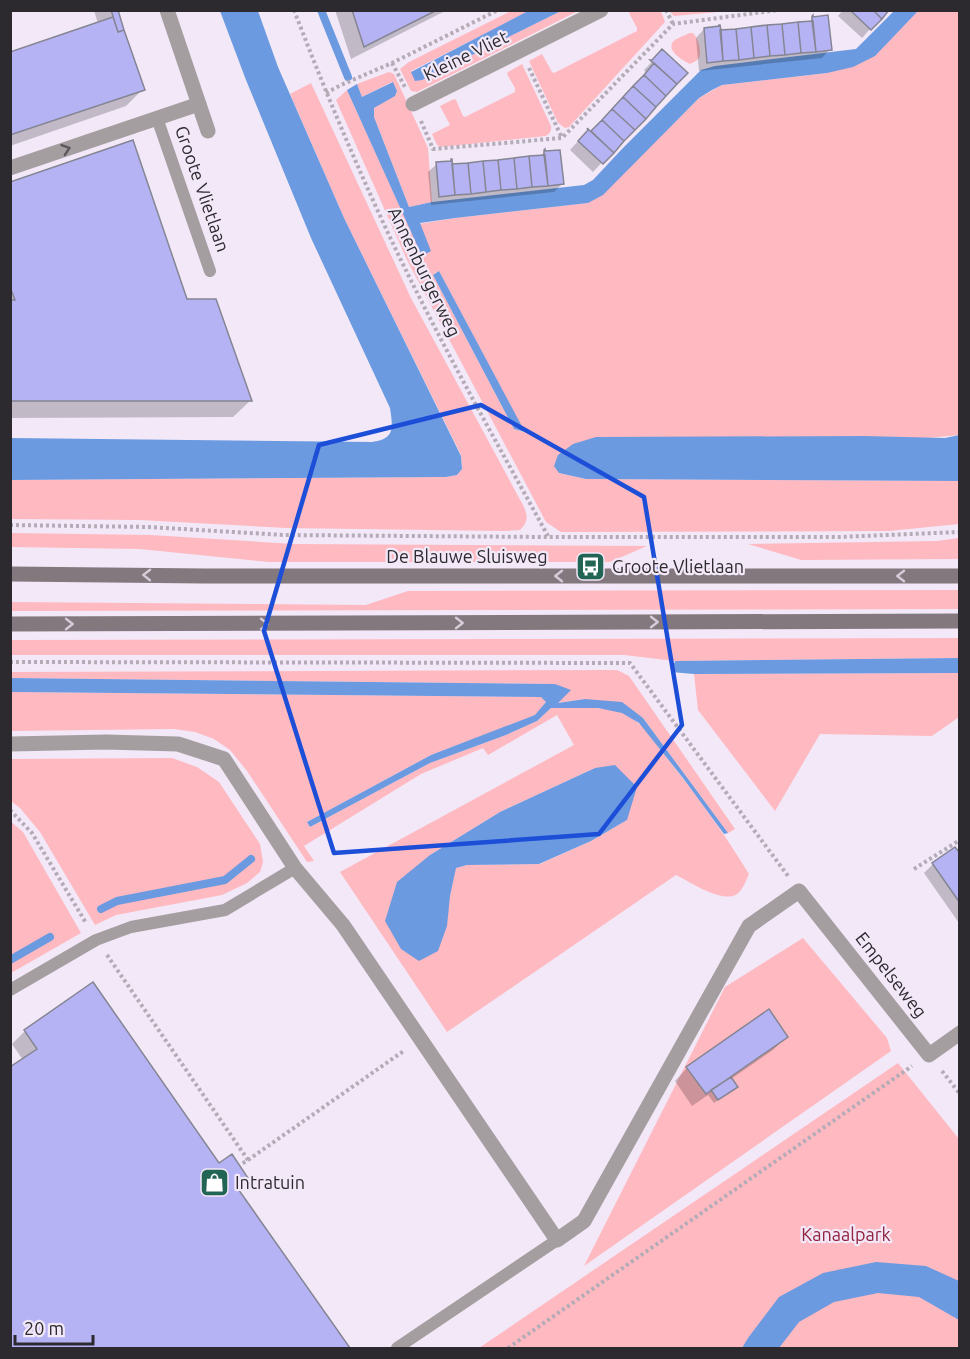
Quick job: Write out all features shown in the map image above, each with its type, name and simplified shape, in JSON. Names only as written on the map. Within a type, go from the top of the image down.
[{"type":"main road","name":"De Blauwe Sluisweg","points":[[10,574],[960,576]]},
{"type":"main road","points":[[10,624],[960,621]]},
{"type":"street","points":[[167,10],[208,131]]},
{"type":"street","name":"Kleine Vliet","points":[[413,104],[601,10]]},
{"type":"street","name":"Groote Vlietlaan","points":[[10,168],[199,104]]},
{"type":"street","points":[[10,744],[106,742],[178,744],[224,759],[295,868],[343,925],[557,1240],[584,1221],[749,926],[800,891]]},
{"type":"street","name":"Empelseweg","points":[[800,891],[929,1055]]},
{"type":"street","points":[[929,1055],[960,1033]]},
{"type":"lane","name":"Groote Vlietlaan","points":[[158,118],[210,272]]},
{"type":"lane","points":[[10,990],[96,940],[131,927],[225,910],[295,868]]},
{"type":"lane","points":[[397,1348],[557,1240]]},
{"type":"path","name":"Annenburgerweg","points":[[294,10],[326,93],[388,233],[440,337],[548,537]]},
{"type":"path","points":[[326,93],[498,10]]},
{"type":"path","points":[[666,10],[673,24]]},
{"type":"path","points":[[413,104],[433,149],[562,138],[673,24],[778,10]]},
{"type":"path","points":[[521,51],[562,138]]},
{"type":"path","name":"De Blauwe Sluisweg","points":[[10,525],[148,527],[284,534],[548,537],[838,537],[960,532]]},
{"type":"path","points":[[10,662],[630,663],[800,891]]},
{"type":"path","points":[[10,810],[32,833],[96,940],[248,1160]]},
{"type":"path","points":[[914,869],[960,840]]},
{"type":"path","points":[[240,1165],[421,1039]]},
{"type":"path","points":[[508,1348],[929,1055],[960,1094]]},
{"type":"highlighted area","points":[[481,405],[644,497],[682,725],[599,834],[334,853],[264,631],[319,445]]},
{"type":"green space","points":[[511,11],[530,11],[411,71],[422,80],[561,11],[578,11],[417,92],[411,91],[400,69],[409,62]]},
{"type":"green space","points":[[630,11],[661,11],[665,22],[569,127],[565,128],[558,123],[529,61],[542,54],[554,73],[637,31]]},
{"type":"green space","points":[[669,11],[728,11],[674,16]]},
{"type":"green space","points":[[918,11],[959,11],[959,435],[559,473],[586,479],[959,481],[959,524],[889,531],[561,532],[546,522],[407,260],[336,100],[347,90],[422,255],[430,251],[419,224],[588,203],[699,98],[722,85],[827,73],[875,55]],"holes":[[[439,271],[524,432],[514,429],[433,275]]]},
{"type":"green space","points":[[693,33],[696,38],[700,52],[698,59],[690,64],[677,56],[671,46],[675,40]]},
{"type":"green space","points":[[522,64],[551,126],[549,134],[441,147],[437,145],[432,134],[450,125],[440,106],[454,99],[465,117],[515,92],[507,74]]},
{"type":"green space","points":[[389,72],[394,74],[428,148],[432,202],[409,207],[374,117],[374,108],[395,95],[397,91],[392,82],[362,97],[357,84]]},
{"type":"green space","points":[[311,83],[411,298],[524,507],[527,517],[525,524],[520,530],[504,531],[286,528],[140,520],[11,519],[11,480],[446,477],[457,475],[462,469],[461,455],[344,218],[290,94]]},
{"type":"green space","points":[[11,533],[151,535],[294,544],[647,546],[610,562],[269,562],[140,549],[11,547]]},
{"type":"green space","points":[[959,538],[959,559],[801,560],[748,544],[937,541]]},
{"type":"green space","points":[[960,590],[959,609],[10,611],[11,602],[366,605],[408,591]]},
{"type":"green space","points":[[959,638],[960,658],[675,661],[624,655],[11,655],[10,640]]},
{"type":"green space","points":[[617,670],[629,676],[735,829],[728,833],[643,718],[585,699],[557,703],[555,684],[11,678],[11,672]]},
{"type":"green space","points":[[959,673],[959,717],[932,736],[820,734],[775,811],[698,710],[694,674]]},
{"type":"green space","points":[[11,692],[542,697],[546,702],[536,715],[431,755],[307,822],[310,827],[430,763],[537,721],[551,708],[609,709],[625,714],[648,733],[709,814],[749,874],[741,890],[731,896],[706,891],[676,875],[447,1032],[340,872],[574,745],[557,715],[488,755],[483,748],[421,774],[304,846],[314,861],[307,862],[247,771],[230,750],[214,739],[195,732],[174,729],[11,731]],"holes":[[[595,768],[627,820],[591,841],[540,864],[467,865],[455,868],[450,896],[430,855],[500,812]]]},
{"type":"green space","points":[[172,758],[197,767],[219,782],[260,844],[263,862],[260,872],[247,883],[222,895],[116,915],[95,925],[40,832],[11,801],[11,759]]},
{"type":"green space","points":[[10,821],[23,832],[81,933],[11,973]]},
{"type":"green space","points":[[803,938],[887,1038],[891,1051],[584,1266],[725,987]]},
{"type":"green space","name":"Kanaalpark","points":[[898,1063],[959,1139],[959,1348],[479,1348]]},
{"type":"water","points":[[530,10],[561,11],[422,80],[415,81],[411,72]]},
{"type":"water","points":[[220,11],[258,11],[278,67],[344,218],[461,456],[462,469],[457,475],[446,477],[11,480],[11,438],[372,442],[385,438],[391,431],[390,408],[311,238]]},
{"type":"water","points":[[894,11],[918,11],[875,56],[853,67],[827,73],[722,85],[699,98],[603,195],[588,203],[420,223],[431,251],[422,256],[347,90],[357,84],[362,97],[393,82],[397,91],[395,96],[374,108],[374,117],[409,207],[432,202],[584,185],[593,180],[701,70],[715,66],[856,49]]},
{"type":"water","points":[[439,271],[525,432],[514,429],[433,275]]},
{"type":"water","points":[[959,435],[959,481],[586,479],[559,473],[554,466],[558,455],[573,444],[596,437],[945,438]]},
{"type":"water","points":[[959,658],[959,673],[694,674],[671,672],[675,661]]},
{"type":"water","points":[[11,678],[555,684],[571,690],[558,703],[585,699],[622,702],[643,718],[728,833],[724,834],[639,723],[622,713],[598,708],[551,708],[537,721],[430,763],[310,827],[307,822],[431,755],[535,715],[546,702],[541,697],[11,692]]},
{"type":"water","points":[[615,765],[637,787],[627,820],[591,841],[539,864],[467,865],[456,868],[447,926],[438,951],[419,961],[401,949],[385,921],[397,882],[430,855],[500,812],[595,768]]},
{"type":"water","points":[[876,1262],[926,1266],[959,1281],[959,1320],[919,1297],[878,1293],[834,1302],[799,1322],[779,1348],[742,1348],[779,1297],[823,1273]]},
{"type":"building","points":[[111,10],[118,10],[124,30],[118,32]]},
{"type":"building","points":[[352,10],[437,10],[364,47]]},
{"type":"building","points":[[850,10],[873,10],[882,19],[871,30]]},
{"type":"building","points":[[873,10],[889,10],[882,19]]},
{"type":"building","points":[[813,15],[813,17],[828,15],[832,50],[816,52],[812,21]]},
{"type":"building","points":[[113,17],[118,32],[124,30],[145,90],[10,135],[10,52]]},
{"type":"building","points":[[813,21],[816,52],[801,53],[798,22]]},
{"type":"building","points":[[798,22],[801,53],[785,55],[782,24]]},
{"type":"building","points":[[782,24],[785,55],[770,56],[767,25]]},
{"type":"building","points":[[719,25],[723,61],[707,63],[704,28]]},
{"type":"building","points":[[767,25],[770,56],[754,58],[751,27]]},
{"type":"building","points":[[751,27],[754,58],[739,60],[736,29]]},
{"type":"building","points":[[736,29],[739,60],[723,61],[720,30]]},
{"type":"building","points":[[662,49],[688,73],[677,84],[650,60]]},
{"type":"building","points":[[654,63],[677,84],[666,96],[644,75]]},
{"type":"building","points":[[644,75],[666,96],[656,107],[633,86]]},
{"type":"building","points":[[633,86],[656,107],[646,119],[623,97]]},
{"type":"building","points":[[623,97],[646,119],[635,130],[612,109]]},
{"type":"building","points":[[612,109],[635,130],[624,141],[602,120]]},
{"type":"building","points":[[602,120],[624,141],[614,153],[591,131]]},
{"type":"building","points":[[587,128],[614,153],[603,164],[578,141],[588,130]]},
{"type":"building","points":[[133,140],[187,299],[216,299],[252,401],[10,401],[10,300],[15,300],[10,287],[10,182]]},
{"type":"building","points":[[545,149],[545,151],[560,150],[564,184],[548,186],[544,155]]},
{"type":"building","points":[[545,155],[548,186],[532,187],[529,156]]},
{"type":"building","points":[[529,156],[532,187],[517,189],[514,158]]},
{"type":"building","points":[[514,158],[517,189],[501,190],[498,160]]},
{"type":"building","points":[[451,159],[455,195],[439,197],[436,162],[451,161]]},
{"type":"building","points":[[498,160],[501,190],[486,192],[483,161]]},
{"type":"building","points":[[483,161],[486,192],[471,194],[468,163]]},
{"type":"building","points":[[468,163],[471,194],[455,195],[452,164]]},
{"type":"building","points":[[955,847],[960,853],[960,903],[932,863]]},
{"type":"building","points":[[93,982],[219,1163],[232,1154],[248,1178],[236,1186],[350,1348],[10,1348],[10,1067],[37,1049],[24,1030]]},
{"type":"building","points":[[769,1009],[788,1037],[706,1094],[686,1067]]},
{"type":"building","points":[[731,1077],[738,1087],[718,1100],[711,1090]]},
{"type":"waterway","points":[[321,10],[348,77]]},
{"type":"waterway","points":[[101,909],[117,901],[225,880],[251,859]]},
{"type":"waterway","points":[[10,960],[50,937]]},
{"type":"place","name":"Groote Vlietlaan","points":[[591,567]]},
{"type":"place","name":"Intratuin","points":[[214,1183]]}]
